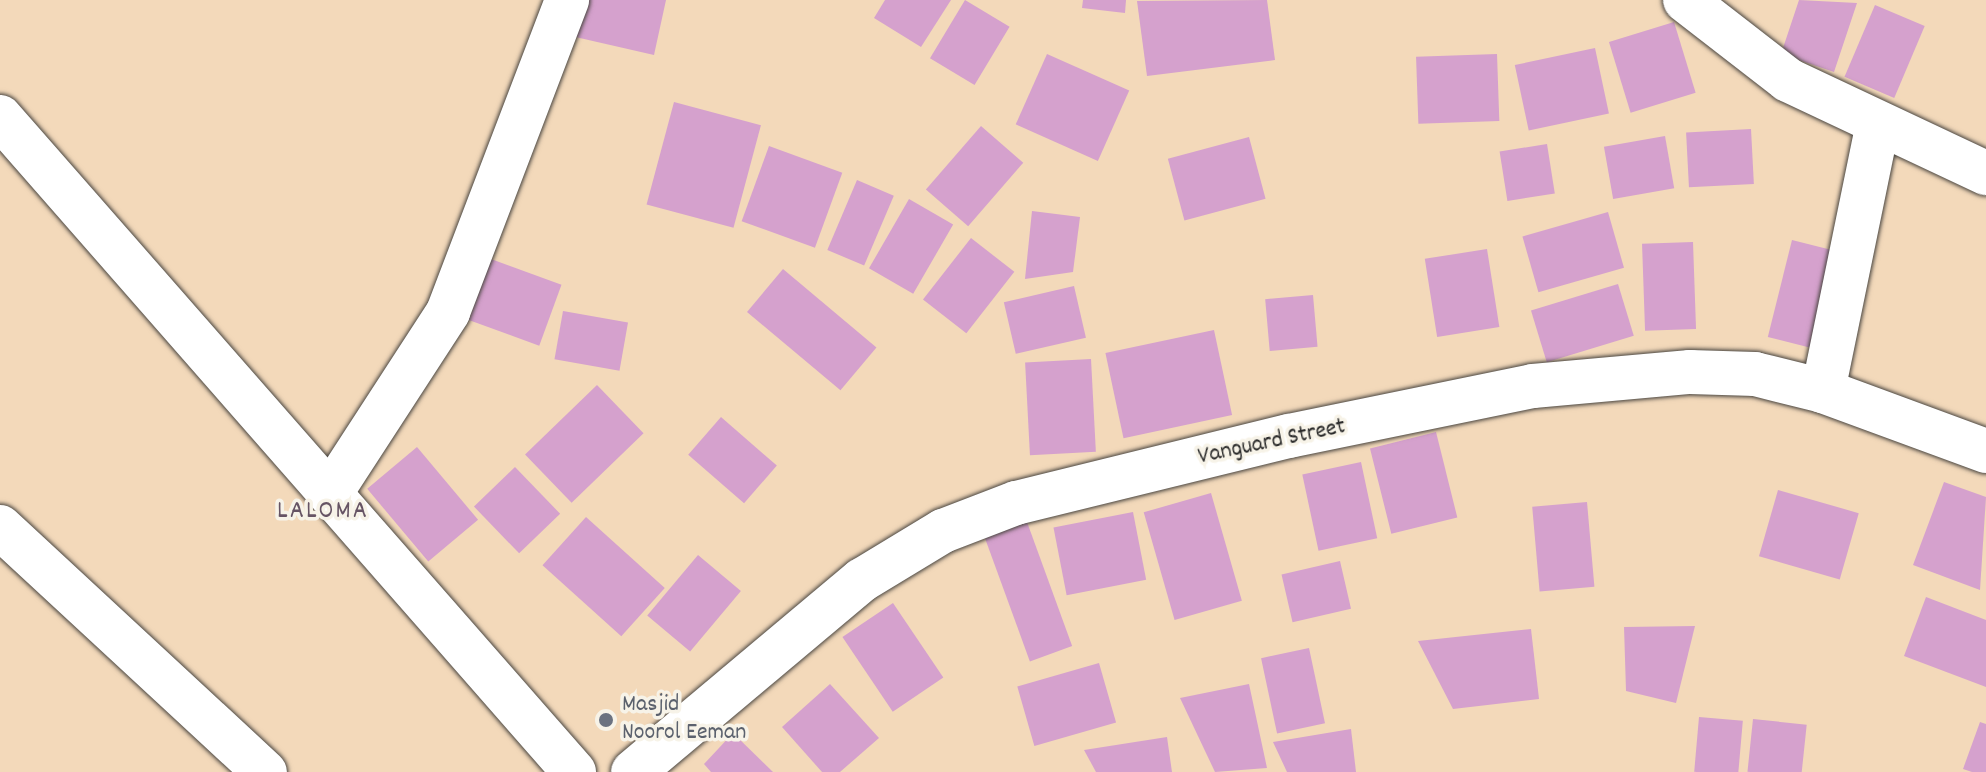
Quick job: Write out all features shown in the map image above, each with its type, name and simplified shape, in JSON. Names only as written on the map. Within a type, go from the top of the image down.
[{"type":"street","points":[[330,494],[448,312],[567,0]]},
{"type":"street","points":[[1685,0],[1788,80],[1877,128],[1986,173]]},
{"type":"street","points":[[0,117],[574,772]]},
{"type":"street","points":[[1823,391],[1877,128]]},
{"type":"street","name":"Vanguard Street","points":[[633,772],[862,580],[943,531],[1016,503],[1533,386],[1690,372],[1755,374],[1823,391],[1986,451]]},
{"type":"street","points":[[7,548],[265,772]]},
{"type":"building","points":[[579,0],[666,0],[654,55],[571,36]]},
{"type":"building","points":[[885,0],[951,0],[921,47],[874,18]]},
{"type":"building","points":[[965,0],[1010,27],[975,85],[930,58]]},
{"type":"building","points":[[1083,0],[1126,0],[1125,13],[1082,8]]},
{"type":"building","points":[[1267,0],[1275,60],[1147,76],[1137,1]]},
{"type":"building","points":[[1799,0],[1857,3],[1834,72],[1781,54]]},
{"type":"building","points":[[1875,5],[1925,26],[1894,98],[1845,77]]},
{"type":"building","points":[[1674,22],[1696,93],[1631,113],[1609,42]]},
{"type":"building","points":[[1595,48],[1609,114],[1529,131],[1515,65]]},
{"type":"building","points":[[1047,54],[1129,91],[1098,161],[1016,124]]},
{"type":"building","points":[[1497,54],[1499,121],[1418,124],[1416,57]]},
{"type":"building","points":[[674,102],[761,125],[733,228],[647,204]]},
{"type":"building","points":[[981,126],[1023,163],[968,226],[926,189]]},
{"type":"building","points":[[1751,129],[1754,184],[1689,187],[1686,132]]},
{"type":"building","points":[[1665,136],[1674,188],[1613,199],[1604,147]]},
{"type":"building","points":[[1249,137],[1266,199],[1184,221],[1168,159]]},
{"type":"building","points":[[1547,144],[1555,193],[1507,201],[1500,152]]},
{"type":"building","points":[[769,146],[842,173],[815,248],[742,221]]},
{"type":"building","points":[[857,180],[894,196],[864,266],[827,250]]},
{"type":"building","points":[[909,199],[953,224],[913,294],[869,268]]},
{"type":"building","points":[[1032,211],[1080,217],[1073,272],[1025,279]]},
{"type":"building","points":[[1608,212],[1624,268],[1538,292],[1522,237]]},
{"type":"building","points":[[971,238],[1014,272],[966,333],[923,299]]},
{"type":"building","points":[[1792,240],[1837,251],[1812,348],[1768,337]]},
{"type":"building","points":[[1693,242],[1696,329],[1645,331],[1642,244]]},
{"type":"building","points":[[1487,249],[1499,327],[1437,337],[1425,259]]},
{"type":"building","points":[[491,259],[561,285],[539,346],[469,320]]},
{"type":"building","points":[[783,269],[876,347],[840,390],[747,312]]},
{"type":"building","points":[[1618,284],[1634,336],[1547,362],[1531,311]]},
{"type":"building","points":[[1074,286],[1086,338],[1016,354],[1004,302]]},
{"type":"building","points":[[1313,295],[1318,347],[1270,351],[1265,299]]},
{"type":"building","points":[[563,311],[628,322],[619,371],[554,359]]},
{"type":"building","points":[[1214,330],[1232,415],[1124,438],[1105,353]]},
{"type":"building","points":[[1091,359],[1096,452],[1030,455],[1025,362]]},
{"type":"building","points":[[597,385],[644,433],[572,503],[525,454]]},
{"type":"building","points":[[721,417],[777,466],[744,503],[688,455]]},
{"type":"building","points":[[1436,432],[1457,517],[1391,534],[1370,448]]},
{"type":"building","points":[[417,447],[478,520],[428,562],[367,489]]},
{"type":"building","points":[[1361,462],[1377,538],[1319,551],[1302,474]]},
{"type":"building","points":[[515,467],[560,514],[519,553],[474,507]]},
{"type":"building","points":[[1944,482],[1986,497],[1980,590],[1913,565]]},
{"type":"building","points":[[1778,490],[1859,513],[1840,579],[1759,556]]},
{"type":"building","points":[[1211,493],[1242,601],[1175,620],[1144,512]]},
{"type":"building","points":[[1587,502],[1594,587],[1540,591],[1532,507]]},
{"type":"building","points":[[1133,512],[1146,580],[1067,595],[1053,527]]},
{"type":"building","points":[[586,517],[665,588],[621,636],[543,565]]},
{"type":"building","points":[[1027,522],[1072,646],[1030,661],[985,537]]},
{"type":"building","points":[[698,555],[741,591],[690,652],[647,616]]},
{"type":"building","points":[[1340,561],[1351,609],[1293,622],[1282,574]]},
{"type":"building","points":[[1926,597],[1986,620],[1986,687],[1904,656]]},
{"type":"building","points":[[893,603],[943,678],[893,712],[842,637]]},
{"type":"building","points":[[1695,626],[1676,703],[1626,691],[1624,627]]},
{"type":"building","points":[[1531,629],[1539,699],[1453,709],[1418,641]]},
{"type":"building","points":[[1309,648],[1325,723],[1277,734],[1261,658]]},
{"type":"building","points":[[1099,663],[1116,723],[1034,746],[1017,686]]},
{"type":"building","points":[[830,684],[879,738],[840,772],[822,772],[782,727]]},
{"type":"building","points":[[1249,684],[1267,768],[1215,772],[1180,698]]},
{"type":"building","points":[[1699,717],[1743,721],[1738,772],[1694,772]]},
{"type":"building","points":[[1753,719],[1807,725],[1802,772],[1747,772]]},
{"type":"building","points":[[1980,722],[1986,724],[1986,772],[1972,772],[1963,769]]},
{"type":"building","points":[[1351,729],[1356,772],[1287,772],[1273,742]]},
{"type":"building","points":[[733,733],[773,772],[711,772],[704,764]]},
{"type":"building","points":[[1167,737],[1172,772],[1096,772],[1084,750]]},
{"type":"place","name":"Masjid Noorol Eeman","points":[[606,720]]},
{"type":"district","name":"LALOMA","points":[[323,512]]}]
